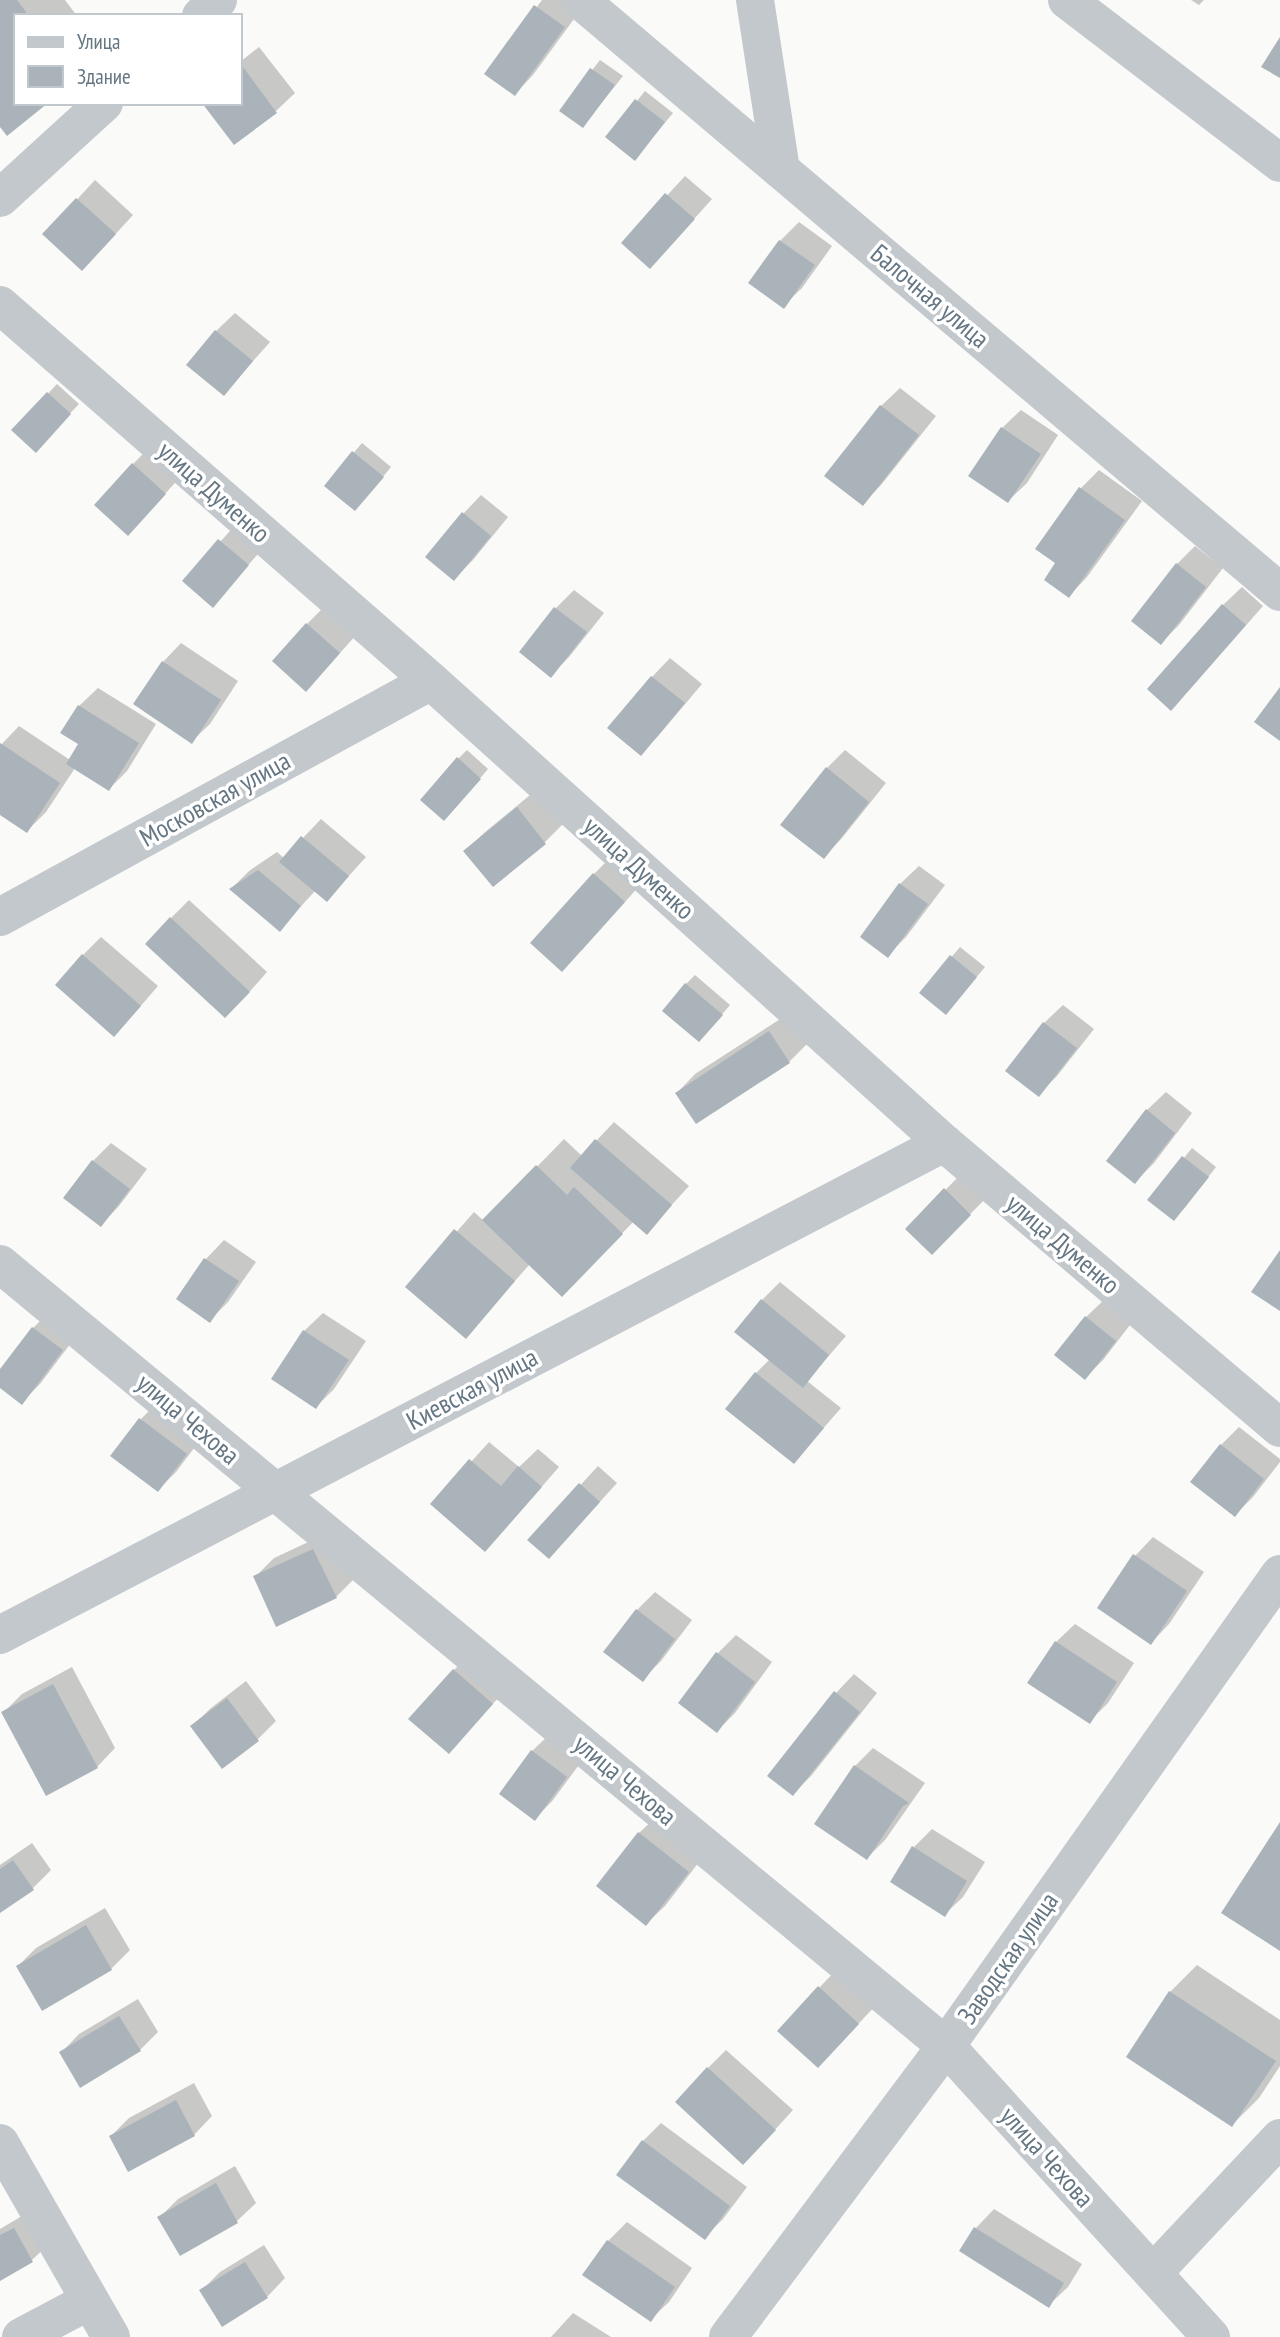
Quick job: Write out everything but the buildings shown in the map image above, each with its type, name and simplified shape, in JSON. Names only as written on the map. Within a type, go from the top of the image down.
[{"type":"street","points":[[203,14],[218,0]]},
{"type":"street","name":"Балочная улица","points":[[580,0],[1280,592]]},
{"type":"street","points":[[755,0],[781,170]]},
{"type":"street","points":[[1067,0],[1280,163]]},
{"type":"street","points":[[0,198],[102,105]]},
{"type":"street","name":"улица Думенко","points":[[0,305],[431,681],[943,1143],[1280,1428]]},
{"type":"street","name":"Московская улица","points":[[0,917],[431,681]]},
{"type":"street","name":"Киевская улица","points":[[0,1635],[943,1143]]},
{"type":"street","name":"улица Чехова","points":[[0,1264],[946,2046],[1211,2337]]},
{"type":"street","name":"Заводская улица","points":[[728,2337],[946,2046],[1280,1574]]},
{"type":"street","points":[[1153,2273],[1280,2138]]},
{"type":"street","points":[[0,2143],[111,2337]]},
{"type":"street","points":[[21,2337],[89,2301]]}]
